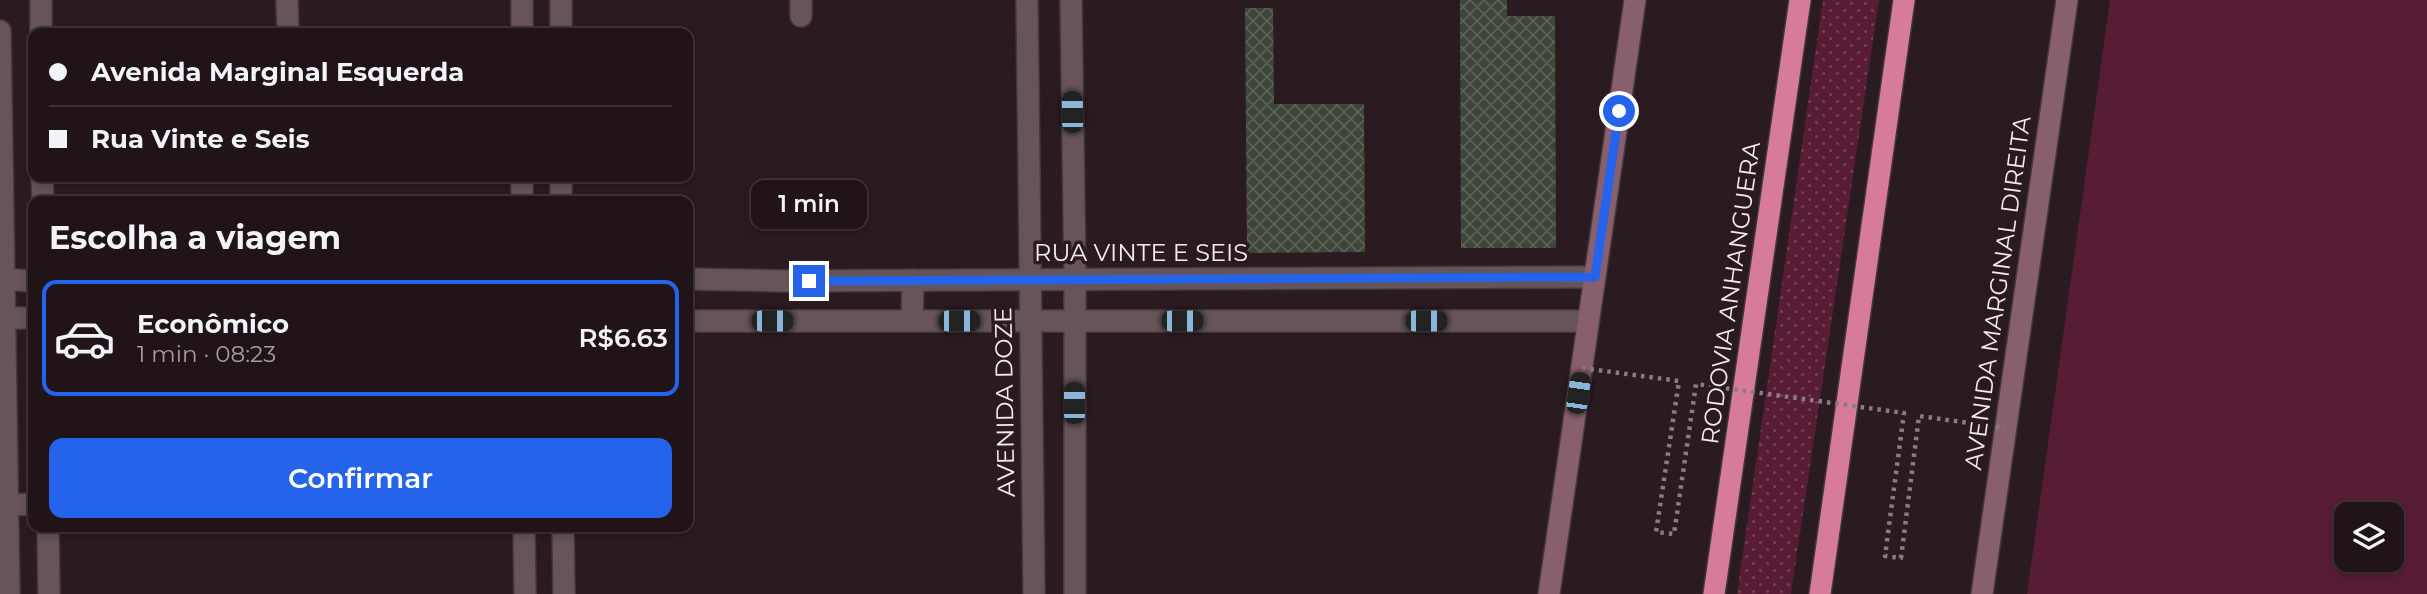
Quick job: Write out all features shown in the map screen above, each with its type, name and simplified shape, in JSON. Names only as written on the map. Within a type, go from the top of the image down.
[{"type":"highway","name":"RODOVIA ANHANGUERA","points":[[1714,594],[1800,0]]},
{"type":"highway","points":[[1820,594],[1904,0]]},
{"type":"main road","points":[[1549,594],[1635,0]]},
{"type":"main road","name":"AVENIDA MARGINAL DIREITA","points":[[1982,594],[2067,0]]},
{"type":"street","points":[[41,0],[41,28]]},
{"type":"street","points":[[288,0],[288,28]]},
{"type":"street","points":[[522,0],[522,28]]},
{"type":"street","points":[[561,0],[561,28]]},
{"type":"street","name":"AVENIDA DOZE","points":[[1027,0],[1034,594]]},
{"type":"street","points":[[1071,0],[1075,279],[1075,594]]},
{"type":"street","points":[[0,31],[1,279],[9,594]]},
{"type":"street","name":"RUA VINTE E SEIS","points":[[693,279],[1595,277]]},
{"type":"street","points":[[1,279],[28,281]]},
{"type":"street","points":[[912,321],[913,280]]},
{"type":"street","points":[[3,318],[28,318]]},
{"type":"street","points":[[693,321],[1588,321]]},
{"type":"street","points":[[8,505],[28,504]]},
{"type":"street","points":[[48,532],[49,594]]},
{"type":"street","points":[[524,532],[525,594]]},
{"type":"street","points":[[563,532],[564,594]]},
{"type":"path","points":[[1581,368],[1679,381],[1656,532],[1674,534],[1696,384],[1904,413],[1885,556],[1901,558],[1919,416],[2005,428]]},
{"type":"shaded area","points":[[1823,0],[1879,0],[1791,594],[1737,594]]},
{"type":"shaded area","points":[[2110,0],[2427,0],[2427,594],[2027,594]]},
{"type":"building","points":[[1460,0],[1507,0],[1507,16],[1555,16],[1556,248],[1461,248]]},
{"type":"building","points":[[1245,8],[1273,8],[1274,104],[1364,104],[1365,252],[1247,253]]},
{"type":"route","points":[[809,281],[1595,277],[1619,111]]}]
